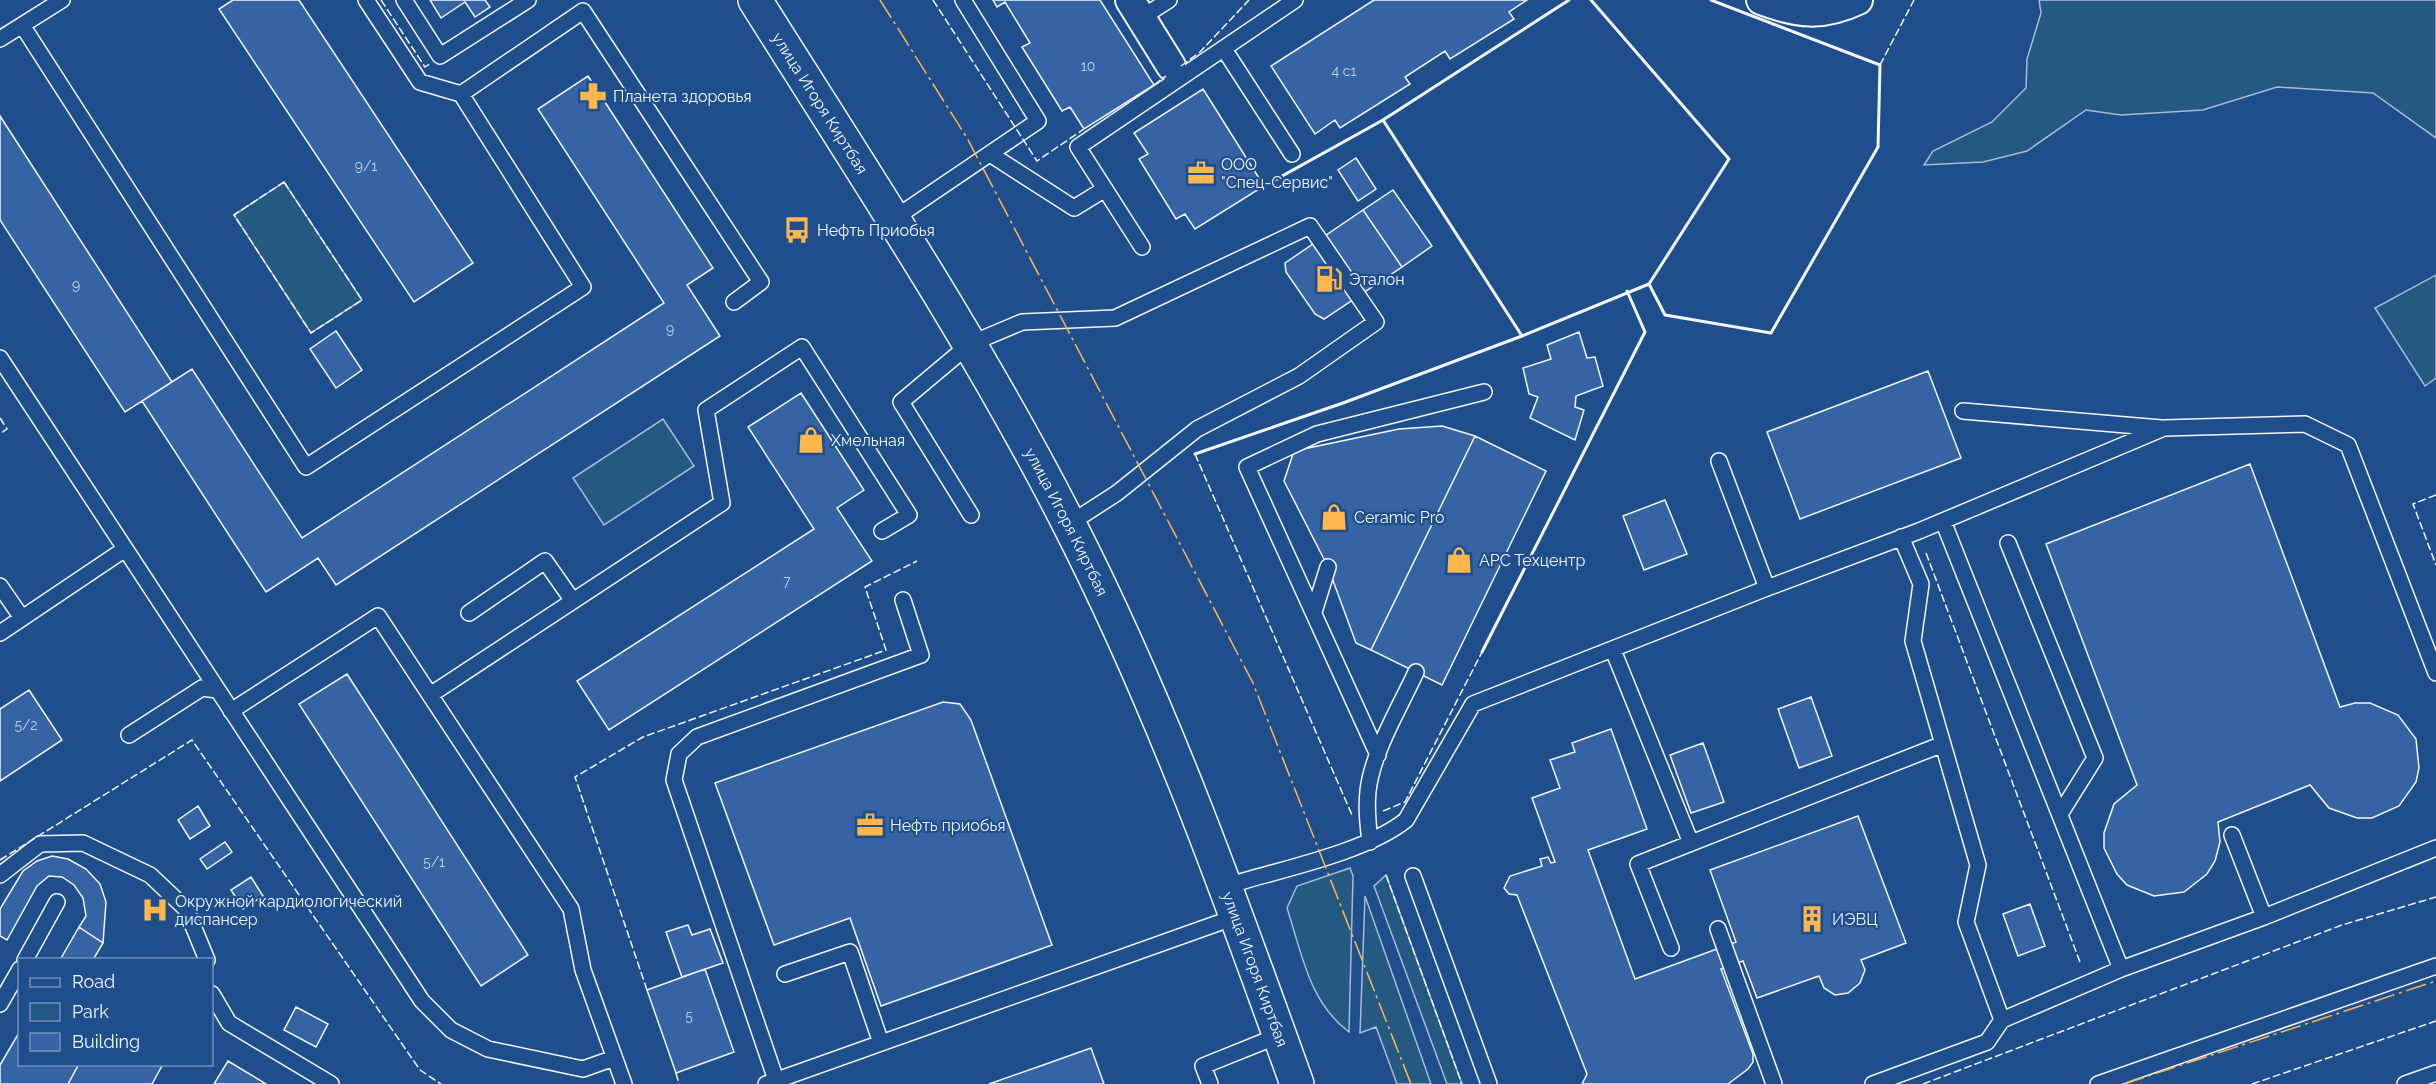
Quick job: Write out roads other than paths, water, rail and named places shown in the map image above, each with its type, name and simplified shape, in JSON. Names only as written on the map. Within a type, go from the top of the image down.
[{"type":"main road","name":"улица Игоря Киртбая","points":[[755,0],[970,344],[1069,524],[1156,711],[1232,901],[1298,1084]]},
{"type":"street","points":[[1761,0],[1808,13],[1848,5]]},
{"type":"street","points":[[1135,9],[1171,66]]},
{"type":"lane","points":[[0,39],[62,0]]},
{"type":"lane","points":[[21,25],[306,467],[583,287],[461,94],[420,82],[366,0]]},
{"type":"lane","points":[[404,0],[440,56],[528,0]]},
{"type":"lane","points":[[892,220],[1038,121],[963,0]]},
{"type":"lane","points":[[1135,9],[1169,0]]},
{"type":"lane","points":[[1142,247],[1078,147],[1295,0]]},
{"type":"lane","points":[[461,94],[584,11],[761,282],[734,302]]},
{"type":"lane","points":[[1224,49],[1292,154]]},
{"type":"lane","points":[[990,154],[1074,208],[1105,189]]},
{"type":"lane","points":[[971,515],[900,402],[970,344],[1022,322],[1115,318],[1310,226],[1376,322],[1299,376],[1197,429],[1117,493],[1069,524]]},
{"type":"lane","points":[[430,695],[722,503],[705,410],[802,347],[909,515],[882,531]]},
{"type":"lane","points":[[0,358],[422,1001],[451,1030],[488,1049],[582,1069],[614,1058]]},
{"type":"lane","points":[[1378,755],[1247,467],[1317,434],[1484,392]]},
{"type":"lane","points":[[1963,411],[2164,428],[2305,424],[2348,445],[2436,673]]},
{"type":"lane","points":[[903,600],[921,655],[697,737],[679,754],[674,780],[771,1082],[881,1043],[1232,901],[1390,834],[1406,820],[1473,704],[1943,521],[2164,428]]},
{"type":"lane","points":[[1719,461],[1767,588]]},
{"type":"lane","points":[[1943,521],[2121,969]]},
{"type":"lane","points":[[1901,537],[1921,584],[1913,641],[1978,865],[1966,922],[2002,1020]]},
{"type":"lane","points":[[2008,543],[2095,758],[2060,814]]},
{"type":"lane","points":[[0,633],[125,549]]},
{"type":"lane","points":[[469,613],[545,561],[573,601]]},
{"type":"lane","points":[[1314,612],[1328,567]]},
{"type":"lane","points":[[0,586],[22,618]]},
{"type":"lane","points":[[231,711],[378,616],[571,909],[583,970],[624,1084]]},
{"type":"lane","points":[[1614,650],[1691,843]]},
{"type":"lane","points":[[1370,842],[1366,813],[1368,788],[1378,755],[1416,672]]},
{"type":"lane","points":[[129,735],[202,688],[218,690]]},
{"type":"lane","points":[[1671,948],[1638,864],[1943,744]]},
{"type":"lane","points":[[2232,835],[2264,917]]},
{"type":"lane","points":[[0,875],[40,844],[83,843],[150,875],[186,909],[206,958]]},
{"type":"lane","points":[[1873,1084],[1987,1042],[2002,1020],[2121,969],[2264,917],[2436,848]]},
{"type":"lane","points":[[1413,876],[1489,1084]]},
{"type":"lane","points":[[26,958],[57,902]]},
{"type":"lane","points":[[1718,929],[1774,1084]]},
{"type":"lane","points":[[785,974],[850,952],[881,1043]]},
{"type":"lane","points":[[2098,1084],[2436,966]]},
{"type":"lane","points":[[0,1004],[18,972]]},
{"type":"lane","points":[[213,996],[229,1023],[331,1084]]},
{"type":"lane","points":[[1210,1084],[1203,1066],[1280,1035]]},
{"type":"lane","points":[[2405,1084],[2436,1073]]},
{"type":"place","name":"Планета здоровья","points":[[593,96]]},
{"type":"place","name":"ООО \"Спец-Сервис\"","points":[[1201,173]]},
{"type":"place","name":"Нефть Приобья","points":[[797,230]]},
{"type":"place","name":"Эталон","points":[[1329,279]]},
{"type":"place","name":"Хмельная","points":[[811,440]]},
{"type":"place","name":"Ceramic Pro","points":[[1334,517]]},
{"type":"place","name":"АРС Техцентр","points":[[1459,560]]},
{"type":"place","name":"Нефть приобья","points":[[870,825]]},
{"type":"place","name":"Окружной кардиологический диспансер","points":[[155,910]]},
{"type":"place","name":"ИЭВЦ","points":[[1812,919]]}]
